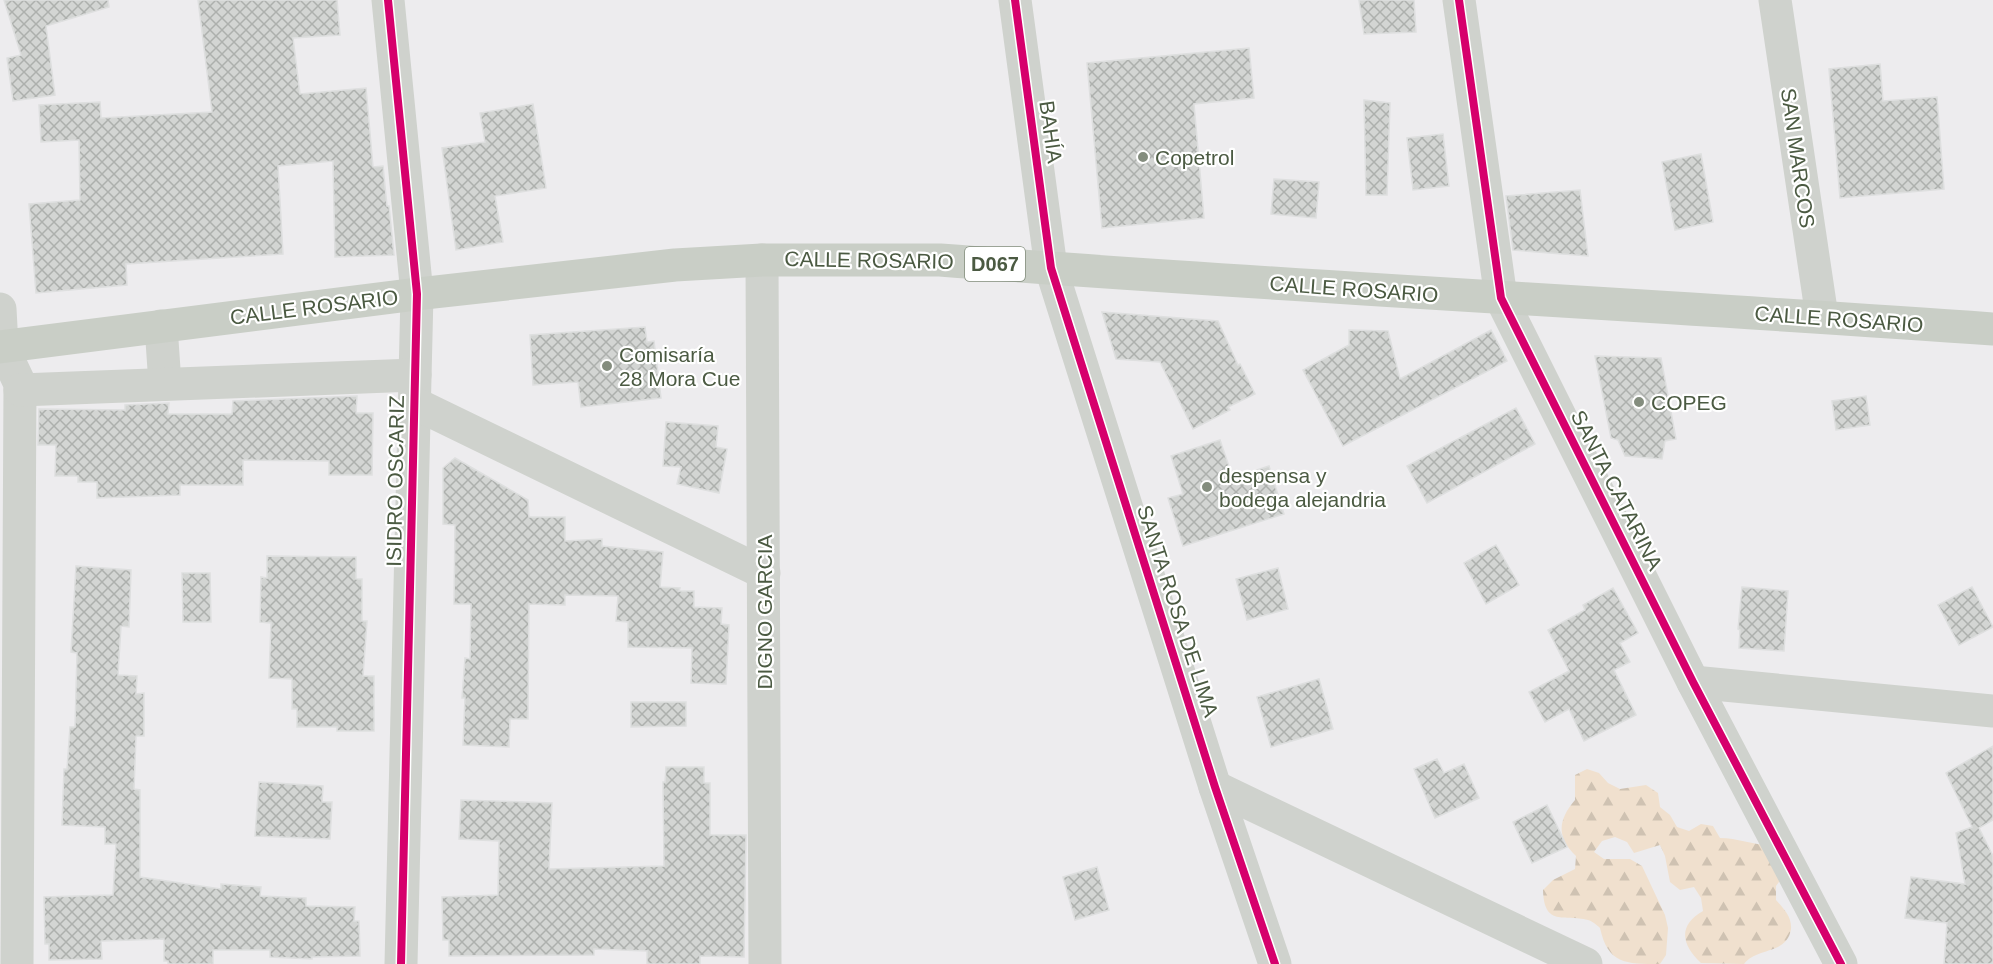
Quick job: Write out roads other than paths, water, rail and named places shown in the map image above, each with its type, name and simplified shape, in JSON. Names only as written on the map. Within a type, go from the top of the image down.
[{"type":"main road","name":"CALLE ROSARIO","points":[[1,348],[417,294],[675,265],[762,260],[940,260],[1993,329]]},
{"type":"street","name":"ISIDRO OSCARIZ","points":[[388,0],[417,294],[401,964]]},
{"type":"street","name":"BAHÍA","points":[[1015,0],[1051,268]]},
{"type":"street","name":"SANTA CATARINA","points":[[1459,0],[1501,298],[1693,682],[1841,964]]},
{"type":"street","name":"SAN MARCOS","points":[[1775,0],[1822,317]]},
{"type":"street","name":"DIGNO GARCIA","points":[[762,260],[765,964]]},
{"type":"street","name":"SANTA ROSA DE LIMA","points":[[1051,268],[1215,787],[1275,964]]},
{"type":"street","points":[[0,309],[1,348],[20,384],[17,964]]},
{"type":"street","points":[[161,326],[165,384]]},
{"type":"street","points":[[20,390],[165,384],[415,389],[764,573]]},
{"type":"street","points":[[1693,682],[1993,711]]},
{"type":"street","points":[[1215,787],[1586,964]]},
{"type":"place","name":"Copetrol","points":[[1143,157]]},
{"type":"place","name":"Comisaría 28 Mora Cue","points":[[607,366]]},
{"type":"place","name":"COPEG","points":[[1639,402]]},
{"type":"place","name":"despensa y bodega alejandria","points":[[1207,487]]}]
